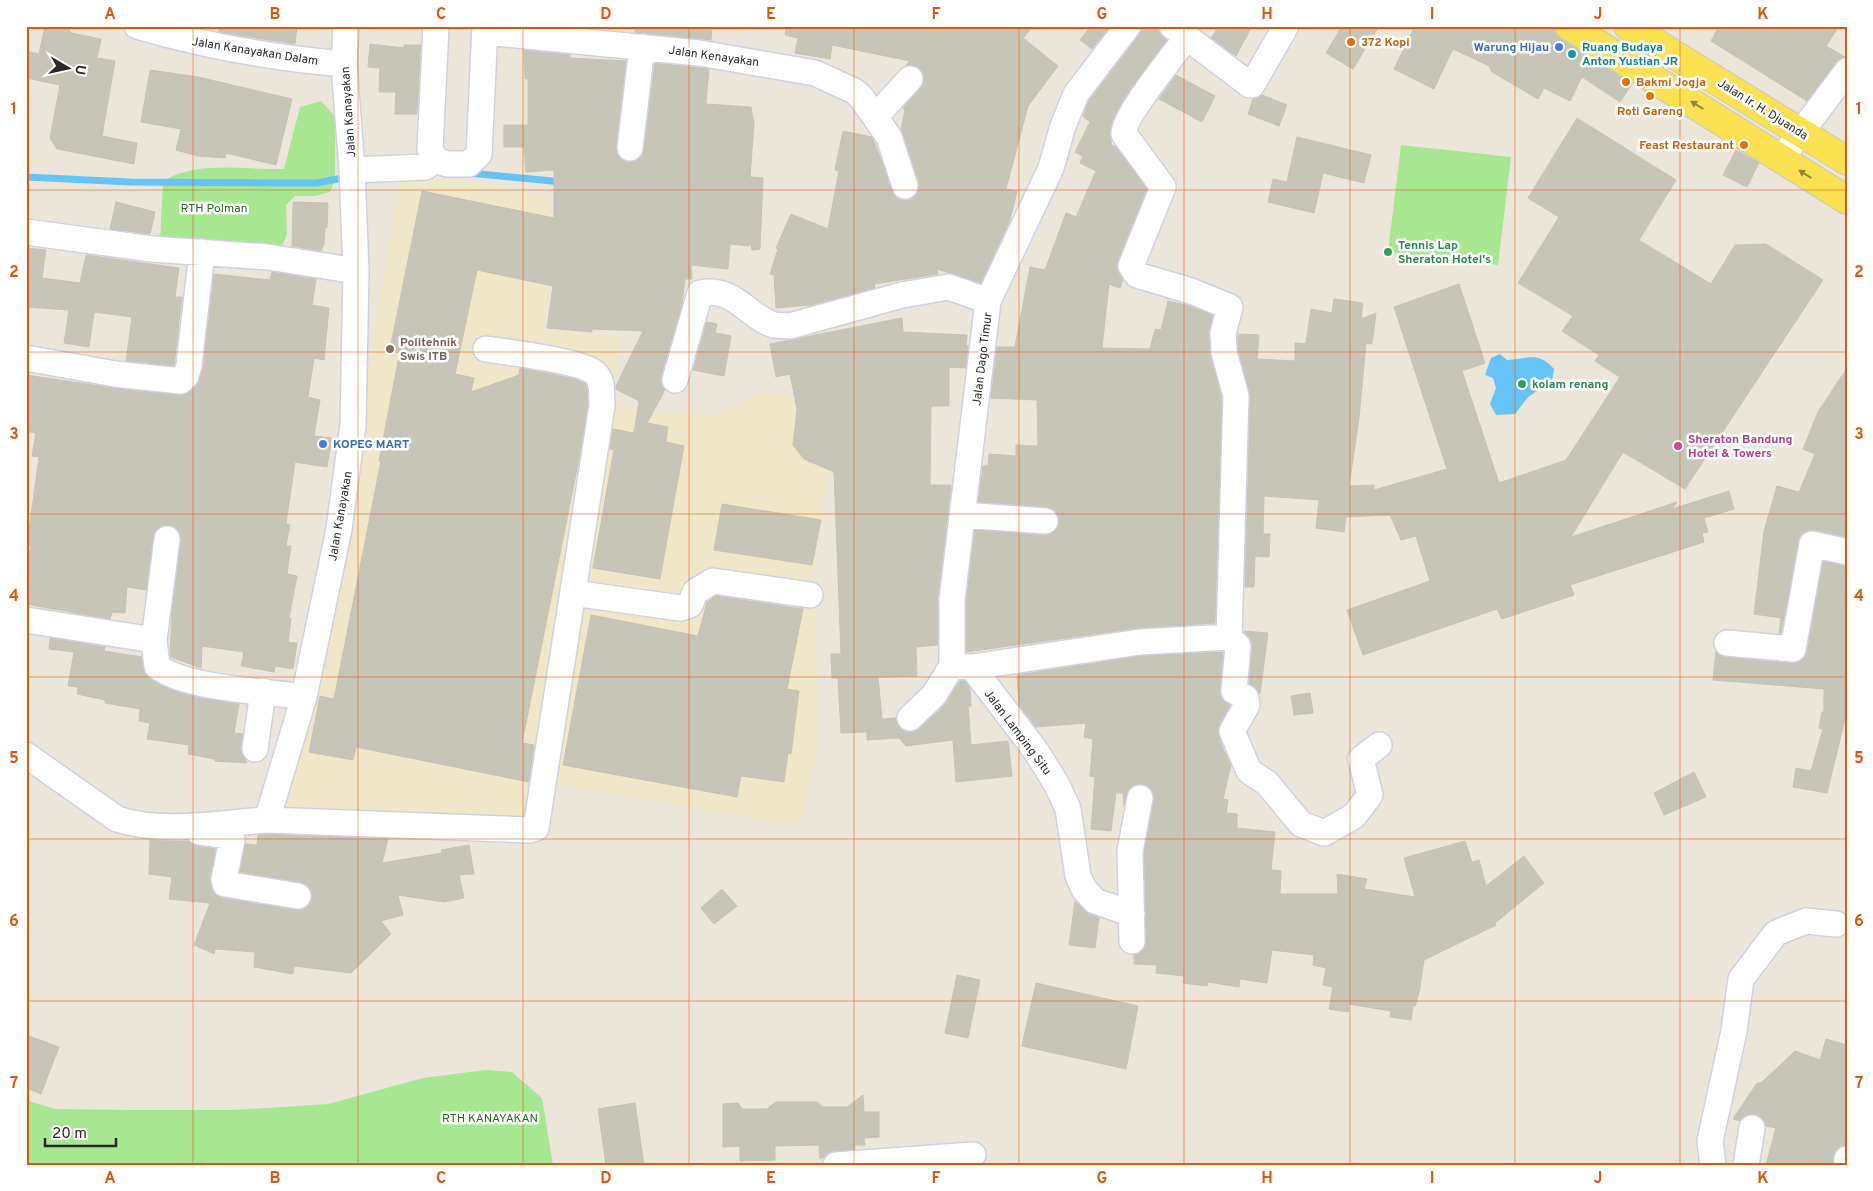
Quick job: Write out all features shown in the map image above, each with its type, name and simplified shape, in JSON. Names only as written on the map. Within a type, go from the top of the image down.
[{"type":"main road","points":[[1569,26],[1847,200]]},
{"type":"main road","name":"Jalan Ir. H. Djuanda","points":[[1628,26],[1847,161]]},
{"type":"street","name":"Jalan Kanayakan Dalam","points":[[137,26],[181,39],[285,58],[344,64]]},
{"type":"street","name":"Jalan Kanayakan","points":[[267,820],[304,696],[339,528],[353,425],[356,271],[352,170],[344,64],[346,26]]},
{"type":"street","points":[[436,26],[430,149],[436,160],[447,164],[469,164],[479,154],[485,29]]},
{"type":"street","name":"Jalan Dago Timur","points":[[962,666],[952,600],[988,302],[1051,168],[1063,126],[1076,94],[1128,26]]},
{"type":"street","points":[[1286,26],[1250,86],[1179,32],[1123,129],[1124,134],[1163,187],[1131,266],[1137,275],[1191,291],[1230,306],[1223,334],[1224,352],[1236,396],[1229,637],[1238,646],[1234,692],[1246,698],[1247,705],[1232,731],[1249,771],[1267,783],[1301,824],[1324,833],[1354,816],[1370,795],[1361,759],[1380,745]]},
{"type":"street","name":"Jalan Kenayakan","points":[[485,29],[583,34],[642,47],[699,53],[815,73],[854,90],[861,96],[889,137],[905,186]]},
{"type":"street","points":[[630,148],[642,47]]},
{"type":"street","points":[[1781,159],[1847,71]]},
{"type":"street","points":[[875,117],[910,78]]},
{"type":"street","points":[[352,170],[425,167],[436,160]]},
{"type":"street","points":[[26,232],[152,249],[268,257],[356,271]]},
{"type":"street","points":[[26,358],[115,374],[182,381],[186,376],[189,365],[202,252]]},
{"type":"street","points":[[675,380],[700,294],[713,292],[724,295],[741,303],[774,325],[790,326],[902,295],[949,287],[988,302]]},
{"type":"street","points":[[26,755],[117,819],[132,825],[190,826],[267,820],[520,830],[536,828],[602,406],[601,382],[596,373],[574,365],[486,349]]},
{"type":"street","points":[[962,515],[1045,521]]},
{"type":"street","points":[[167,539],[154,640],[157,666],[165,673],[208,684],[304,696]]},
{"type":"street","points":[[1727,643],[1793,649],[1812,544],[1847,552]]},
{"type":"street","points":[[573,593],[680,608],[690,604],[695,592],[713,581],[810,595]]},
{"type":"street","points":[[26,620],[154,640]]},
{"type":"street","points":[[910,718],[962,666],[1140,642],[1229,637]]},
{"type":"street","name":"Jalan Lamping Situ","points":[[962,666],[1036,751],[1057,784],[1068,809],[1078,876],[1084,889],[1095,901],[1132,914]]},
{"type":"street","points":[[255,749],[263,691]]},
{"type":"street","points":[[1132,941],[1130,851],[1140,798]]},
{"type":"street","points":[[152,825],[227,836],[232,840],[232,844],[224,879],[225,884],[298,896]]},
{"type":"street","points":[[1714,1165],[1710,1141],[1734,1031],[1741,979],[1776,933],[1806,921],[1836,924]]},
{"type":"street","points":[[1746,1165],[1752,1128]]},
{"type":"street","points":[[836,1165],[973,1155]]},
{"type":"street","points":[[1846,1165],[1847,1159]]},
{"type":"shaded area","points":[[412,178],[477,183],[548,196],[558,219],[544,328],[621,338],[611,402],[655,413],[716,415],[763,392],[838,401],[831,467],[827,476],[814,571],[819,742],[800,826],[553,784],[547,819],[438,820],[288,806],[336,585],[375,330],[400,187]]},
{"type":"green space","name":"RTH Polman","points":[[321,101],[335,119],[335,180],[330,192],[315,196],[295,196],[286,205],[287,234],[281,249],[160,242],[163,181],[177,174],[206,168],[284,169],[300,107]]},
{"type":"green space","points":[[1401,145],[1511,157],[1498,265],[1388,252]]},
{"type":"green space","name":"RTH KANAYAKAN","points":[[485,1070],[512,1072],[542,1098],[553,1165],[26,1165],[26,1100],[55,1109],[128,1110],[232,1110],[328,1104],[423,1078]]},
{"type":"water","name":"kolam renang","points":[[1500,354],[1507,360],[1538,358],[1548,363],[1554,369],[1552,381],[1528,397],[1515,414],[1496,415],[1490,404],[1496,388],[1493,378],[1485,375],[1491,358]]},
{"type":"building","points":[[45,26],[67,26],[71,33],[101,39],[97,58],[115,61],[102,136],[137,143],[134,164],[57,149],[50,138],[60,85],[26,78],[26,51],[39,54]]},
{"type":"building","points":[[219,26],[297,26],[295,44],[219,32]]},
{"type":"building","points":[[635,26],[712,26],[711,40],[635,32]]},
{"type":"building","points":[[786,26],[1033,26],[1023,38],[1058,66],[1028,106],[1006,189],[1017,191],[1010,220],[981,283],[937,269],[938,274],[874,284],[875,288],[811,305],[776,308],[774,275],[770,274],[778,249],[776,248],[791,214],[828,229],[839,171],[835,170],[843,131],[872,137],[896,197],[909,200],[916,195],[919,182],[901,129],[905,110],[903,108],[924,82],[920,69],[914,65],[906,65],[910,61],[832,45],[830,59],[795,53],[798,38],[785,35]]},
{"type":"building","points":[[1091,26],[1110,26],[1092,49],[1080,40]]},
{"type":"building","points":[[1142,26],[1156,26],[1167,40],[1128,93],[1112,123],[1111,145],[1116,147],[1147,189],[1118,261],[1117,268],[1123,280],[1120,288],[1109,284],[1102,348],[1150,349],[1155,329],[1161,330],[1168,301],[1186,305],[1213,315],[1209,333],[1210,353],[1222,398],[1215,623],[1138,628],[966,652],[966,601],[975,530],[1044,535],[1057,529],[1059,523],[1058,514],[1047,507],[978,502],[983,466],[988,466],[989,454],[1016,456],[1016,445],[1038,446],[1037,400],[991,398],[997,347],[1015,347],[1030,267],[1045,270],[1066,213],[1076,217],[1096,171],[1080,163],[1083,156],[1075,152],[1090,122],[1083,116],[1089,101],[1139,35]]},
{"type":"building","points":[[1219,26],[1252,26],[1236,56],[1211,38]]},
{"type":"building","name":"372 Kopi","points":[[1342,26],[1379,26],[1353,69],[1326,53]]},
{"type":"building","points":[[1415,26],[1547,26],[1554,30],[1561,39],[1632,84],[1620,102],[1582,77],[1570,101],[1544,88],[1538,99],[1492,72],[1489,66],[1453,49],[1434,89],[1394,69]]},
{"type":"building","points":[[1719,26],[1839,26],[1826,46],[1845,57],[1836,62],[1807,101],[1711,41]]},
{"type":"building","points":[[370,44],[404,48],[404,45],[421,45],[417,114],[395,114],[396,92],[379,92],[380,68],[368,67]]},
{"type":"building","points":[[524,50],[570,55],[570,58],[626,61],[616,146],[617,154],[628,162],[636,161],[644,150],[655,63],[709,69],[706,104],[751,107],[754,123],[750,177],[763,178],[760,249],[752,250],[750,240],[749,246],[730,244],[728,269],[691,265],[692,279],[685,279],[682,304],[661,376],[661,384],[665,390],[647,423],[668,427],[666,442],[684,446],[660,579],[593,568],[614,450],[610,449],[613,429],[634,433],[639,401],[616,389],[616,386],[643,331],[592,329],[592,332],[547,328],[553,286],[477,270],[455,374],[474,378],[471,392],[519,375],[520,368],[571,378],[586,384],[587,390],[588,405],[582,444],[522,743],[534,745],[529,782],[356,747],[353,760],[309,752],[320,696],[334,699],[381,461],[379,461],[400,351],[390,349],[422,191],[554,218],[554,170],[526,172],[524,147],[504,147],[504,125],[528,125],[528,79],[525,79]]},
{"type":"building","points":[[150,70],[198,77],[292,99],[276,165],[226,153],[225,158],[198,156],[176,150],[181,129],[141,122]]},
{"type":"building","points":[[1176,75],[1215,96],[1202,122],[1159,99]]},
{"type":"building","points":[[1262,95],[1287,105],[1279,126],[1248,114],[1253,99]]},
{"type":"building","name":"Sheraton Bandung Hotel & Towers","points":[[1577,118],[1676,180],[1639,240],[1711,284],[1735,245],[1766,244],[1823,280],[1685,489],[1623,452],[1571,537],[1677,502],[1672,509],[1729,491],[1734,509],[1704,518],[1708,532],[1702,533],[1704,542],[1570,585],[1574,595],[1502,619],[1497,609],[1363,655],[1347,610],[1430,581],[1416,536],[1401,540],[1390,515],[1346,517],[1344,532],[1316,528],[1319,500],[1264,496],[1263,534],[1270,534],[1269,557],[1255,556],[1254,587],[1245,587],[1250,396],[1238,350],[1238,334],[1259,335],[1257,359],[1295,361],[1295,343],[1306,344],[1311,309],[1332,313],[1334,299],[1363,303],[1361,319],[1376,313],[1372,344],[1366,343],[1359,418],[1349,486],[1374,485],[1374,490],[1447,469],[1394,307],[1459,284],[1485,363],[1462,371],[1499,483],[1566,460],[1620,377],[1595,361],[1599,355],[1562,331],[1573,316],[1518,283],[1559,217],[1528,198]]},
{"type":"building","points":[[1297,137],[1371,155],[1364,183],[1323,173],[1314,213],[1268,202],[1273,179],[1287,182]]},
{"type":"building","points":[[1736,150],[1759,163],[1747,187],[1723,175]]},
{"type":"building","points":[[116,202],[155,212],[150,234],[110,229]]},
{"type":"building","points":[[293,202],[328,203],[327,228],[325,228],[324,244],[321,251],[292,246]]},
{"type":"building","points":[[26,248],[46,250],[42,278],[80,283],[86,255],[179,268],[175,297],[182,297],[174,366],[126,361],[132,317],[94,312],[89,347],[64,343],[69,310],[26,307]]},
{"type":"building","points":[[272,272],[316,279],[312,305],[329,308],[324,360],[314,358],[308,397],[320,400],[314,436],[332,438],[327,467],[295,462],[286,524],[290,525],[286,546],[291,546],[287,574],[297,576],[289,618],[291,618],[288,642],[297,643],[293,669],[275,666],[274,672],[241,666],[244,652],[202,646],[201,668],[170,657],[172,611],[181,541],[180,533],[169,525],[161,526],[155,531],[146,590],[127,587],[125,613],[112,612],[110,619],[26,604],[26,571],[31,546],[27,545],[39,457],[32,456],[36,433],[26,431],[26,375],[113,388],[186,394],[196,386],[203,369],[214,274],[270,280]]},
{"type":"building","points":[[902,318],[903,332],[967,335],[966,346],[968,346],[966,368],[949,367],[949,406],[931,406],[930,485],[951,485],[938,598],[938,645],[916,647],[917,676],[878,677],[882,719],[896,718],[900,728],[906,732],[914,732],[939,711],[960,681],[965,681],[970,688],[971,706],[968,706],[971,745],[1008,741],[1012,776],[956,782],[953,740],[906,746],[899,738],[867,740],[867,732],[841,733],[838,678],[832,678],[831,654],[841,654],[834,472],[804,459],[793,445],[797,409],[790,374],[776,377],[770,344]]},
{"type":"building","points":[[707,322],[717,324],[715,333],[731,336],[724,376],[693,370]]},
{"type":"building","points":[[1847,368],[1847,537],[1815,530],[1807,531],[1801,535],[1781,633],[1779,633],[1781,618],[1754,614],[1764,531],[1777,486],[1799,492],[1815,454],[1803,449],[1818,412]]},
{"type":"building","points":[[722,504],[821,520],[812,565],[714,550]]},
{"type":"building","points":[[1823,561],[1847,566],[1845,719],[1827,793],[1793,787],[1796,768],[1811,771],[1823,729],[1819,728],[1822,712],[1824,712],[1824,689],[1713,680],[1716,651],[1726,657],[1792,663],[1804,658],[1807,652]]},
{"type":"building","points":[[716,596],[803,609],[787,689],[799,691],[791,754],[788,753],[784,782],[741,776],[737,797],[563,765],[591,615],[698,636],[707,602]]},
{"type":"building","points":[[1244,631],[1268,633],[1260,694],[1249,683],[1252,647],[1251,641]]},
{"type":"building","points":[[50,638],[105,647],[104,651],[142,657],[145,674],[164,687],[202,698],[239,704],[234,733],[243,734],[242,754],[247,763],[215,761],[215,759],[188,754],[189,745],[147,739],[150,723],[139,721],[140,709],[105,703],[105,700],[77,694],[78,687],[68,686],[74,652],[49,649]]},
{"type":"building","points":[[1223,652],[1220,690],[1222,698],[1230,705],[1218,731],[1222,746],[1231,765],[1223,799],[1228,800],[1226,813],[1237,814],[1237,828],[1275,832],[1271,870],[1281,871],[1280,894],[1338,894],[1337,874],[1367,879],[1364,889],[1415,897],[1404,858],[1465,841],[1472,862],[1479,860],[1486,886],[1524,856],[1544,883],[1495,923],[1496,925],[1424,960],[1419,993],[1415,1006],[1413,1006],[1411,1020],[1390,1017],[1391,1011],[1349,1004],[1348,1012],[1329,1009],[1333,987],[1323,985],[1326,968],[1313,965],[1314,955],[1272,950],[1267,983],[1240,979],[1239,987],[1208,982],[1207,986],[1183,983],[1184,976],[1156,973],[1157,965],[1134,964],[1134,955],[1144,948],[1146,941],[1144,852],[1154,801],[1153,793],[1143,784],[1135,785],[1129,789],[1124,806],[1123,793],[1116,793],[1111,831],[1091,829],[1095,777],[1090,776],[1093,739],[1084,737],[1086,723],[1036,727],[1019,705],[1017,675],[1141,656]]},
{"type":"building","points":[[1310,693],[1313,713],[1294,715],[1291,696]]},
{"type":"building","points":[[1694,772],[1706,797],[1664,815],[1654,793]]},
{"type":"building","points":[[258,835],[388,839],[382,863],[442,853],[441,850],[469,845],[474,874],[459,875],[464,898],[444,902],[398,895],[403,915],[381,921],[391,934],[351,973],[294,966],[293,974],[254,967],[255,952],[215,949],[214,954],[194,945],[210,903],[169,899],[172,877],[149,874],[150,840],[188,841],[196,846],[216,849],[210,882],[215,894],[222,898],[296,910],[304,909],[309,905],[312,898],[311,890],[307,885],[240,872],[246,844],[257,845]]},
{"type":"building","points":[[722,889],[737,906],[714,924],[701,908]]},
{"type":"building","points":[[1075,901],[1085,911],[1099,918],[1095,948],[1069,945]]},
{"type":"building","points":[[957,975],[980,980],[968,1038],[945,1033]]},
{"type":"building","points":[[1036,983],[1138,1006],[1126,1069],[1022,1046]]},
{"type":"building","points":[[26,1035],[59,1047],[41,1094],[26,1088]]},
{"type":"building","points":[[1826,1039],[1847,1045],[1847,1145],[1835,1151],[1833,1165],[1766,1165],[1776,1128],[1766,1126],[1761,1117],[1755,1114],[1746,1115],[1740,1121],[1733,1119],[1757,1083],[1761,1083],[1795,1051],[1820,1060]]},
{"type":"building","points":[[863,1095],[864,1112],[879,1112],[879,1137],[864,1138],[865,1145],[854,1145],[855,1149],[834,1151],[820,1159],[819,1145],[775,1146],[775,1160],[740,1161],[740,1146],[723,1147],[723,1104],[738,1103],[742,1109],[767,1109],[776,1102],[818,1102],[822,1107],[847,1107]]},
{"type":"building","points":[[635,1103],[644,1165],[606,1165],[598,1109]]},
{"type":"waterway","points":[[469,173],[563,182]]},
{"type":"waterway","points":[[26,177],[130,182],[316,183],[348,177]]},
{"type":"place","name":"372 Kopi","points":[[1351,42]]},
{"type":"place","name":"Warung Hijau","points":[[1559,47]]},
{"type":"place","name":"Ruang Budaya Anton Yustian JR","points":[[1572,54]]},
{"type":"place","name":"Bakmi Jogja","points":[[1626,82]]},
{"type":"place","name":"Roti Gareng","points":[[1650,96]]},
{"type":"place","name":"Feast Restaurant","points":[[1744,145]]},
{"type":"place","name":"Tennis Lap Sheraton Hotel's","points":[[1388,252]]},
{"type":"place","name":"Politehnik Swis ITB","points":[[390,349]]},
{"type":"place","name":"kolam renang","points":[[1522,384]]},
{"type":"place","name":"KOPEG MART","points":[[323,444]]},
{"type":"place","name":"Sheraton Bandung Hotel & Towers","points":[[1678,446]]}]
